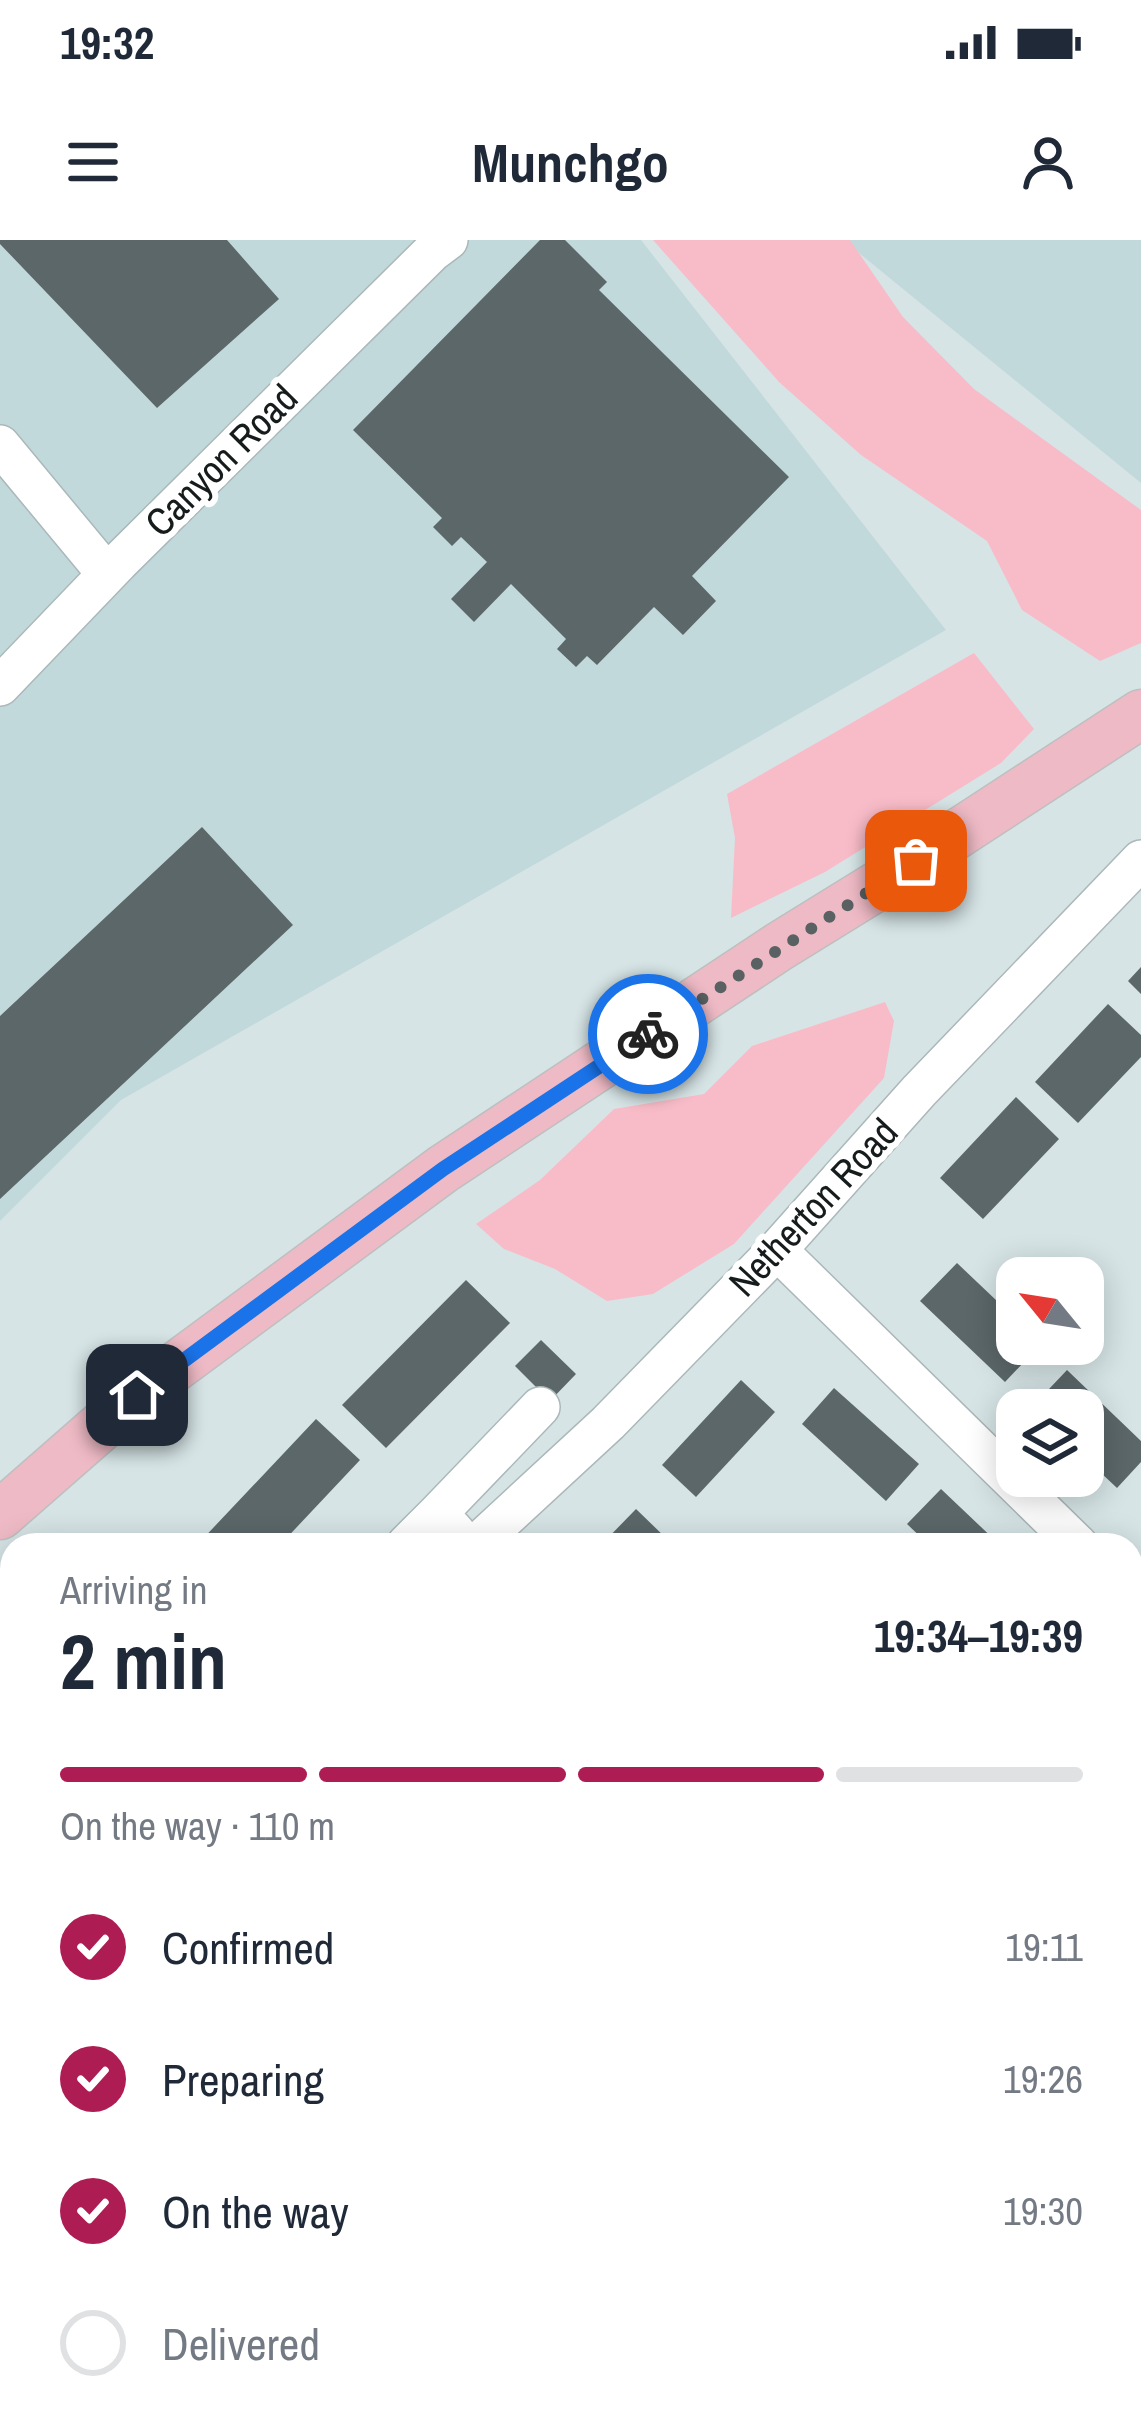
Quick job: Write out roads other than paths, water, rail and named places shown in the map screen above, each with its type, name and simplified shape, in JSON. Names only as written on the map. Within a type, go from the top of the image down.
[{"type":"main road","points":[[0,1515],[137,1395],[443,1169],[1141,715]]},
{"type":"street","name":"Canyon Road","points":[[0,686],[107,574],[448,240]]},
{"type":"street","points":[[0,445],[107,574]]},
{"type":"street","name":"Netherton Road","points":[[489,1533],[608,1423],[777,1250],[919,1091],[1141,860]]},
{"type":"street","points":[[777,1250],[1066,1533]]},
{"type":"street","points":[[418,1533],[540,1407]]},
{"type":"street","points":[[438,1513],[456,1533]]}]
